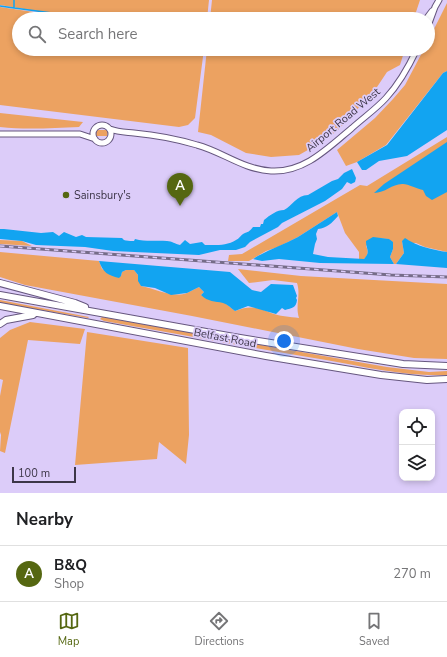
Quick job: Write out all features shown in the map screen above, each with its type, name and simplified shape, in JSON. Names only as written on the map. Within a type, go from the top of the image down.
[{"type":"highway","points":[[0,283],[75,303],[95,312]]},
{"type":"highway","name":"Belfast Road","points":[[0,295],[234,337],[403,364],[447,366]]},
{"type":"highway","name":"Belfast Road","points":[[0,306],[266,356],[381,375],[419,379],[447,379]]},
{"type":"highway","points":[[0,324],[6,320],[23,316],[45,315]]},
{"type":"street","points":[[433,12],[439,0]]},
{"type":"street","points":[[432,12],[435,8]]},
{"type":"street","name":"Airport Road West","points":[[110,129],[196,144],[242,165],[260,170],[284,171],[296,168],[314,159],[359,122],[386,97],[407,69],[414,56]]},
{"type":"street","points":[[80,134],[102,124],[110,129],[110,138]]},
{"type":"street","points":[[94,128],[92,134],[94,139]]},
{"type":"street","points":[[0,134],[80,134],[102,143],[121,132]]},
{"type":"shaded area","points":[[0,0],[209,0],[208,12],[42,12],[0,5]]},
{"type":"shaded area","points":[[212,0],[420,0],[416,12],[211,12]]},
{"type":"shaded area","points":[[447,3],[447,71],[443,73],[386,145],[357,162],[346,166],[337,150],[375,118],[393,99],[405,85],[420,56],[435,56],[435,27]]},
{"type":"shaded area","points":[[0,7],[34,12],[12,12],[12,56],[203,56],[195,118],[188,125],[179,127],[0,105]]},
{"type":"shaded area","points":[[206,56],[403,56],[400,65],[387,72],[377,87],[337,131],[322,142],[299,155],[271,157],[246,153],[211,135],[198,132]]},
{"type":"shaded area","points":[[0,113],[83,122],[79,127],[30,129],[0,127]]},
{"type":"shaded area","points":[[97,130],[107,130],[107,136],[96,136]]},
{"type":"shaded area","points":[[447,137],[447,252],[425,247],[416,243],[411,243],[408,240],[402,241],[404,253],[396,264],[394,264],[390,257],[393,249],[389,239],[373,238],[366,246],[368,253],[364,259],[359,259],[359,252],[345,233],[337,212],[298,237],[266,251],[249,261],[228,261],[229,255],[242,254],[360,185],[367,186]]},
{"type":"shaded area","points":[[0,240],[22,241],[32,246],[0,244]]},
{"type":"shaded area","points":[[0,252],[99,261],[102,269],[121,276],[122,272],[126,270],[134,270],[138,275],[141,286],[176,294],[187,293],[199,287],[204,292],[201,295],[225,303],[235,311],[245,308],[253,308],[262,309],[277,315],[299,318],[297,283],[273,280],[249,283],[238,269],[301,276],[447,284],[447,359],[414,358],[358,349],[25,285],[0,277]]},
{"type":"shaded area","points":[[0,300],[89,317],[0,303]]},
{"type":"shaded area","points":[[102,317],[387,367],[429,372],[447,371],[447,375],[402,373],[371,368],[104,321],[100,319]]},
{"type":"shaded area","points":[[30,322],[85,329],[80,344],[28,340],[5,453],[0,451],[0,396],[3,380],[0,379],[0,338],[10,330]]},
{"type":"shaded area","points":[[87,332],[188,348],[189,435],[186,464],[159,442],[157,459],[75,465]]},
{"type":"water","points":[[447,71],[447,130],[407,156],[379,161],[366,170],[362,170],[357,162],[387,145],[443,73]]},
{"type":"water","points":[[447,142],[447,192],[432,200],[426,196],[423,190],[409,185],[398,184],[382,192],[374,193],[384,184]]},
{"type":"water","points":[[352,169],[356,178],[355,182],[351,184],[347,182],[342,189],[325,201],[282,223],[278,227],[250,242],[245,247],[236,250],[220,250],[199,255],[113,251],[85,247],[36,245],[22,241],[0,239],[0,229],[4,229],[41,233],[53,232],[59,236],[64,232],[76,237],[82,235],[86,237],[122,238],[125,241],[134,241],[135,239],[169,241],[180,245],[185,240],[190,244],[202,242],[205,245],[225,244],[237,239],[253,227],[260,227],[264,220],[271,215],[284,210],[304,195],[308,195],[338,179],[344,173]]},
{"type":"water","points":[[337,212],[338,216],[331,223],[324,228],[318,229],[313,254],[328,257],[364,259],[368,252],[366,241],[373,237],[389,239],[393,242],[393,249],[390,257],[394,264],[320,263],[279,259],[262,261],[253,259],[298,237]]},
{"type":"water","points":[[405,238],[425,247],[447,252],[447,268],[396,264],[404,253],[402,241]]},
{"type":"water","points":[[99,261],[230,272],[252,290],[261,292],[271,284],[293,285],[297,296],[296,305],[285,310],[282,308],[276,314],[248,306],[235,311],[228,305],[209,300],[201,295],[204,292],[199,287],[187,293],[171,295],[155,288],[141,286],[138,281],[138,275],[134,270],[126,270],[122,272],[119,278],[109,274],[104,271]]},
{"type":"waterway","points":[[0,6],[14,8],[14,0]]},
{"type":"waterway","points":[[14,8],[45,12]]},
{"type":"waterway","points":[[124,241],[132,242]]},
{"type":"railway","points":[[0,246],[391,275],[447,277]]},
{"type":"place","name":"Sainsbury's","points":[[66,195]]},
{"type":"place","name":"B&Q","points":[[180,206]]}]
